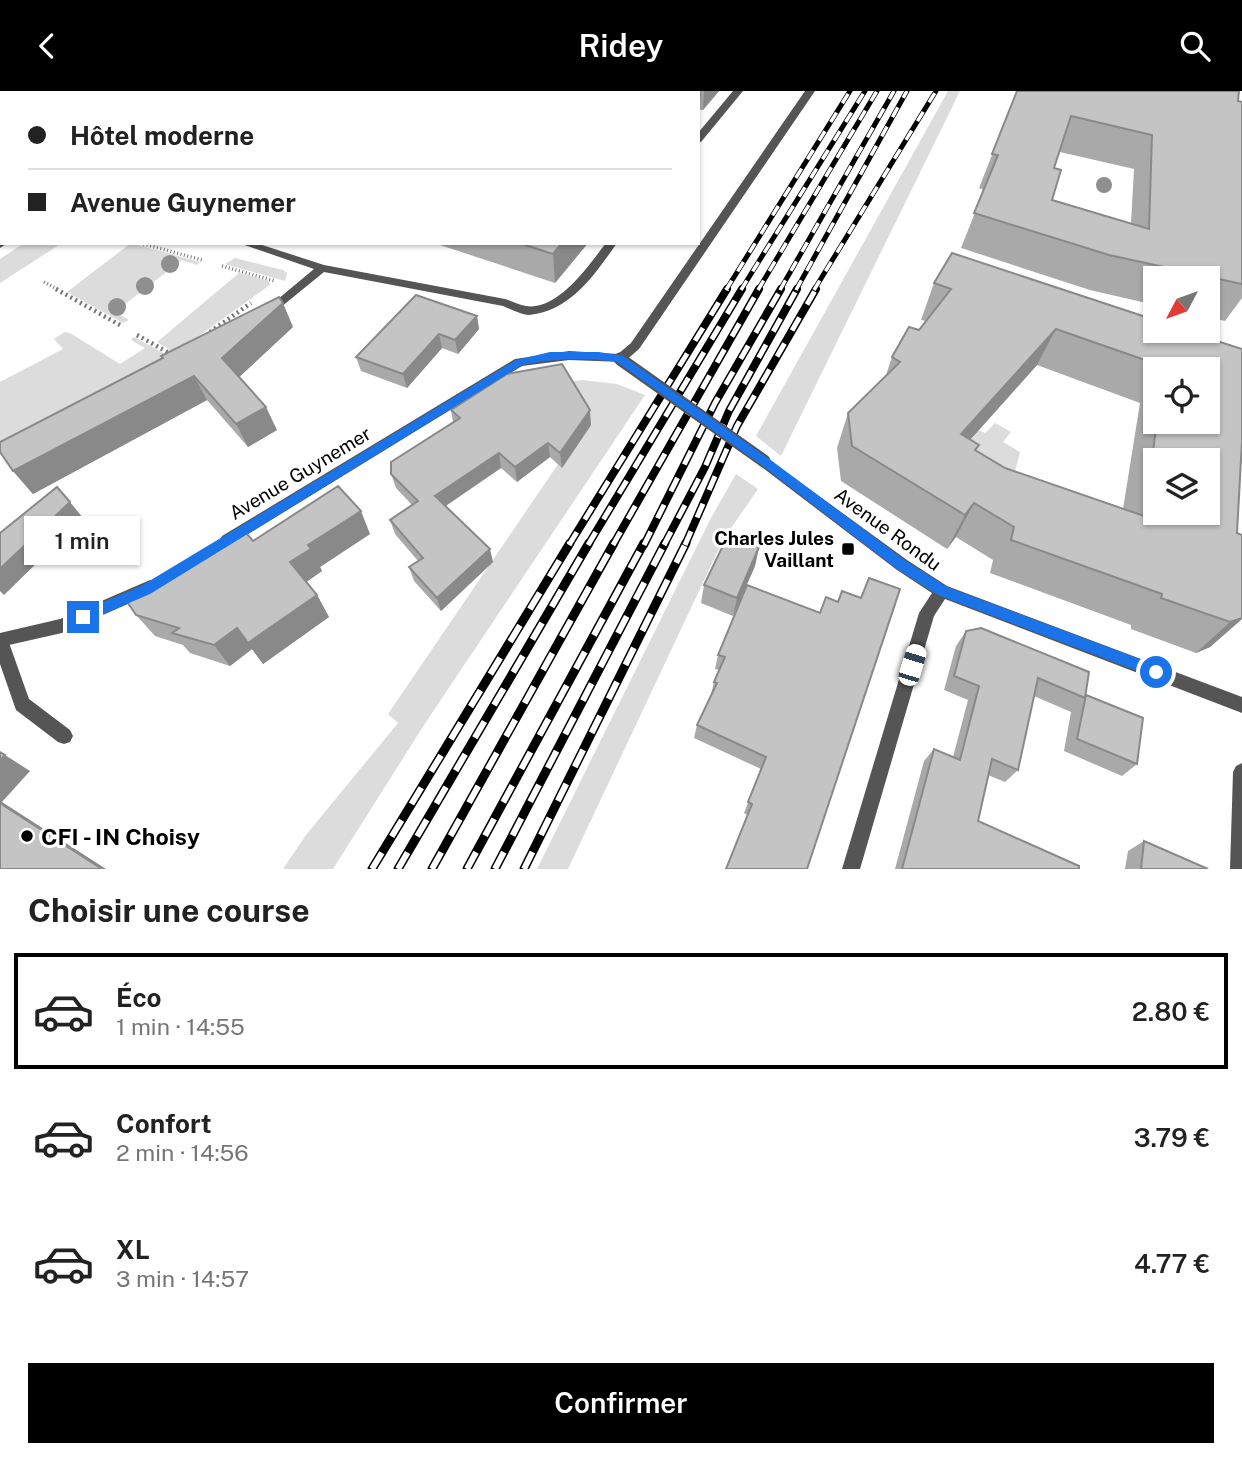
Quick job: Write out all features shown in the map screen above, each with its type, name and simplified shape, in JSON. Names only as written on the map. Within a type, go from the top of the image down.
[{"type":"street","points":[[700,137],[738,91]]},
{"type":"street","points":[[620,359],[635,346],[810,91]]},
{"type":"street","points":[[250,245],[322,268],[505,303],[528,310],[556,303],[574,292],[610,245]]},
{"type":"street","points":[[263,317],[322,268]]},
{"type":"street","name":"Avenue Guynemer","points":[[215,547],[519,362],[550,355],[599,355],[620,359]]},
{"type":"street","name":"Avenue Rondu","points":[[620,359],[764,461],[902,565],[942,591],[1242,705]]},
{"type":"street","points":[[64,736],[22,704],[0,640],[62,626],[145,590],[169,576]]},
{"type":"street","points":[[851,869],[927,613],[942,591]]},
{"type":"street","points":[[1239,869],[1242,772]]},
{"type":"path","points":[[147,245],[202,260]]},
{"type":"path","points":[[222,266],[280,282],[270,289]]},
{"type":"path","points":[[44,282],[120,325]]},
{"type":"path","points":[[207,334],[259,297]]},
{"type":"path","points":[[137,335],[175,356]]},
{"type":"shaded area","points":[[948,91],[960,91],[781,456],[756,436]]},
{"type":"shaded area","points":[[21,245],[59,245],[0,283],[0,259]]},
{"type":"shaded area","points":[[128,245],[138,245],[200,262],[197,265],[182,260],[115,312],[129,320],[123,323],[67,292]]},
{"type":"shaded area","points":[[235,258],[283,270],[287,273],[285,281],[225,264]]},
{"type":"shaded area","points":[[239,273],[269,281],[270,285],[175,353],[157,342]]},
{"type":"shaded area","points":[[65,332],[120,364],[145,348],[131,340],[134,337],[171,357],[0,442],[0,382],[63,349],[54,339]]},
{"type":"shaded area","points":[[582,380],[617,384],[645,395],[424,725],[333,869],[283,869],[306,835],[398,723],[388,714],[584,426],[560,383]]},
{"type":"shaded area","points":[[995,423],[1011,432],[1003,442],[1020,452],[1014,476],[949,452],[968,443],[979,430],[985,433]]},
{"type":"shaded area","points":[[736,474],[758,489],[723,540],[568,869],[537,869],[711,518]]},
{"type":"building","points":[[1017,91],[1239,91],[1238,101],[1242,102],[1242,284],[1220,279],[1220,266],[1159,266],[1109,255],[974,213],[998,155],[992,154]],"holes":[[[1071,116],[1152,135],[1149,229],[1052,200],[1061,170],[1054,168]]]},
{"type":"building","points":[[525,245],[560,245],[553,254]]},
{"type":"building","points":[[952,253],[1143,316],[1143,343],[1220,342],[1242,349],[1242,441],[1237,533],[1242,535],[1242,618],[1230,622],[1161,598],[1162,594],[1011,540],[1014,527],[974,503],[965,515],[852,446],[848,413],[900,362],[892,357],[909,327],[919,330],[951,289],[934,283]],"holes":[[[1056,329],[1143,359],[1143,357],[1220,357],[1220,434],[1155,434],[1153,448],[1220,448],[1220,525],[1143,525],[1143,516],[1005,468],[975,450],[979,445],[961,434]]]},
{"type":"building","points":[[416,295],[477,316],[455,340],[439,334],[403,374],[356,357]]},
{"type":"building","points":[[279,297],[283,303],[222,358],[266,407],[236,424],[194,376],[13,471],[0,452],[0,442]]},
{"type":"building","points":[[562,364],[590,410],[560,453],[548,443],[515,467],[499,453],[435,496],[490,549],[437,598],[409,567],[423,558],[390,520],[418,501],[391,474],[391,462],[460,418],[451,410],[507,374]]},
{"type":"building","points":[[338,486],[361,511],[308,545],[311,549],[290,562],[317,595],[248,643],[237,628],[214,645],[172,633],[179,628],[136,615],[126,600],[242,528],[253,541]]},
{"type":"building","points":[[57,487],[70,502],[0,569],[0,533]]},
{"type":"building","points":[[728,535],[759,547],[737,598],[704,585]]},
{"type":"building","points":[[869,578],[900,589],[807,869],[726,869],[752,804],[748,802],[766,757],[697,725],[717,683],[714,682],[725,657],[718,655],[747,585],[820,613],[826,597],[838,602],[842,591],[861,598]]},
{"type":"building","points":[[981,628],[1089,672],[1085,698],[1038,678],[1018,770],[992,759],[978,821],[1079,866],[1079,869],[902,869],[934,749],[960,760],[979,686],[954,676],[966,631]]},
{"type":"building","points":[[1086,695],[1143,718],[1137,764],[1077,739]]},
{"type":"building","name":"CFI - IN Choisy","points":[[0,803],[102,869],[0,869]]},
{"type":"building","points":[[1144,841],[1208,869],[1141,869]]},
{"type":"railway","points":[[726,290],[850,91]]},
{"type":"railway","points":[[741,290],[865,91]]},
{"type":"railway","points":[[758,290],[877,91]]},
{"type":"railway","points":[[780,290],[894,91]]},
{"type":"railway","points":[[796,290],[907,91]]},
{"type":"railway","points":[[814,290],[936,91]]},
{"type":"railway","points":[[569,545],[727,289]]},
{"type":"railway","points":[[588,545],[742,289]]},
{"type":"railway","points":[[613,545],[759,289]]},
{"type":"railway","points":[[644,545],[715,403],[781,289]]},
{"type":"railway","points":[[664,545],[705,467],[729,411],[797,289]]},
{"type":"railway","points":[[685,545],[737,426],[816,289]]},
{"type":"railway","points":[[372,869],[570,543]]},
{"type":"railway","points":[[398,869],[589,543]]},
{"type":"railway","points":[[432,869],[614,543]]},
{"type":"railway","points":[[467,869],[644,543]]},
{"type":"railway","points":[[495,869],[665,543]]},
{"type":"railway","points":[[524,869],[686,543]]},
{"type":"place","name":"Charles Jules Vaillant","points":[[848,549]]},
{"type":"place","name":"CFI - IN Choisy","points":[[27,836]]},
{"type":"route","points":[[83,617],[145,590],[519,362],[550,355],[599,355],[620,359],[764,461],[902,565],[942,591],[1156,672]]}]
